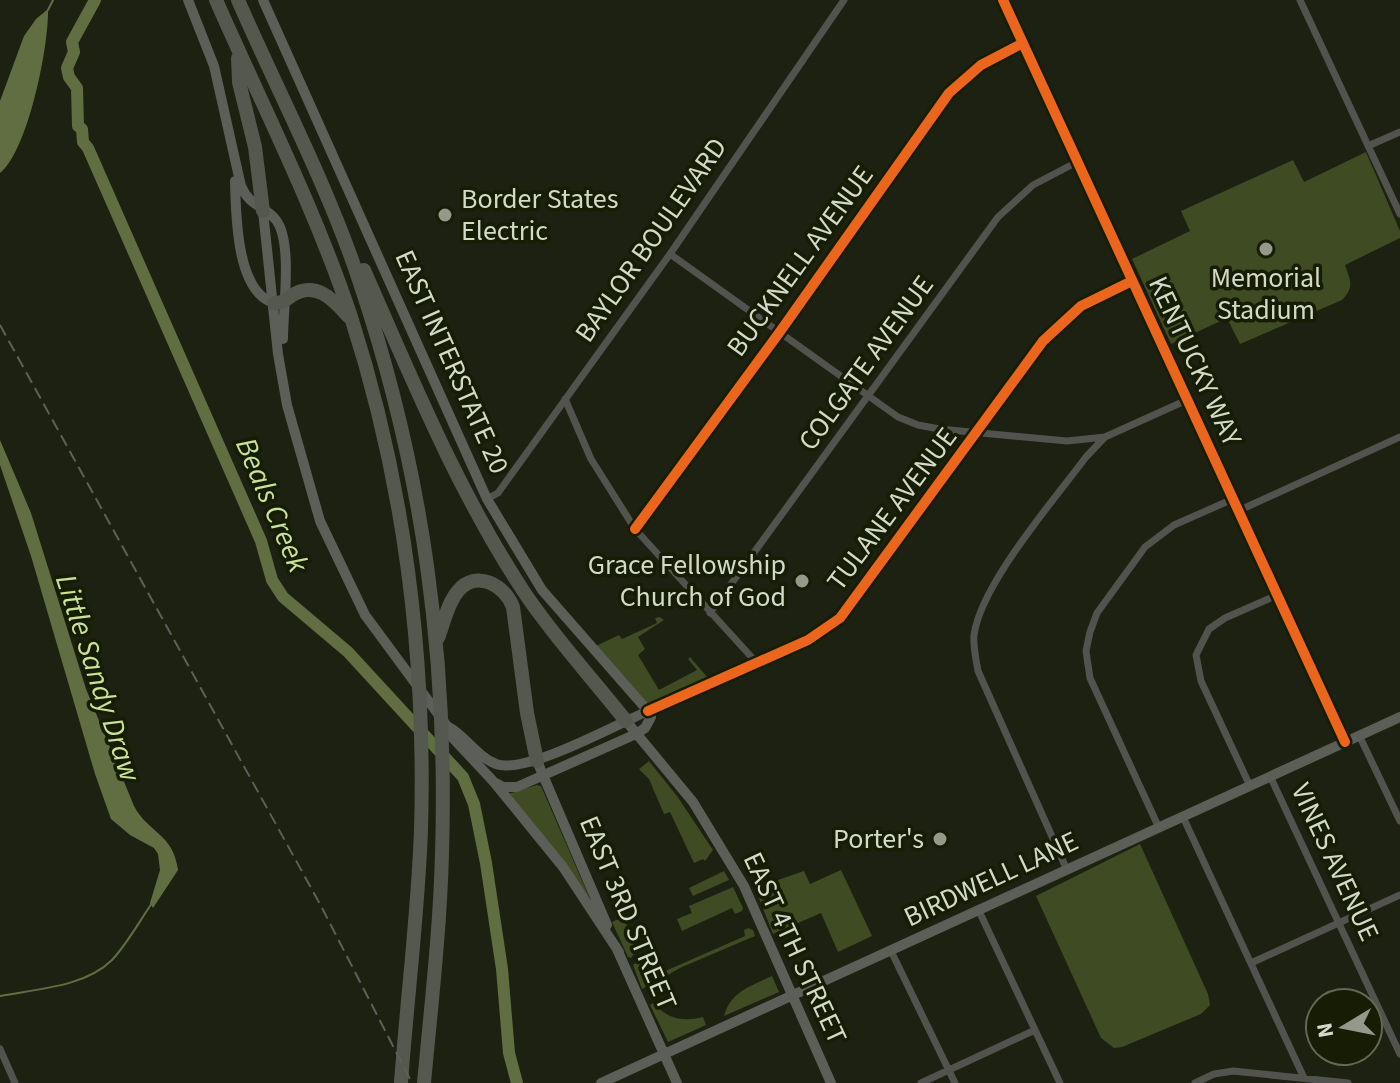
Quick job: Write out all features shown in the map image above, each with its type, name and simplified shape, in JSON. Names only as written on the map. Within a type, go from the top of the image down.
[{"type":"highway","points":[[216,0],[312,215],[352,320],[378,413],[398,506],[410,581],[417,655],[421,830],[401,1083]]},
{"type":"highway","points":[[238,0],[343,236],[373,324],[403,432],[424,533],[438,639],[442,858],[424,1083]]},
{"type":"highway","points":[[237,50],[239,82],[255,147],[263,211]]},
{"type":"highway","points":[[343,236],[358,256],[421,400],[493,543],[526,595],[626,721]]},
{"type":"highway","points":[[278,303],[301,291],[322,292],[352,320]]},
{"type":"highway","points":[[438,639],[451,602],[462,587],[484,581],[498,585],[505,591],[513,607],[527,713],[537,761]]},
{"type":"main road","points":[[188,0],[214,66],[245,197],[274,217],[285,238],[278,303],[278,354],[287,405],[320,521],[365,615],[447,726],[450,735],[493,781],[563,867],[619,952]]},
{"type":"main road","name":"EAST INTERSTATE 20","points":[[263,0],[487,499],[542,590],[648,711]]},
{"type":"main road","points":[[234,155],[240,245],[246,271],[259,295],[278,303]]},
{"type":"main road","points":[[263,211],[278,303]]},
{"type":"main road","points":[[493,781],[511,789],[543,776],[636,734],[645,728],[651,717],[648,711]]},
{"type":"main road","name":"TULANE AVENUE","points":[[447,726],[457,731],[479,754],[497,764],[512,767],[537,761],[648,711]]},
{"type":"main road","name":"BIRDWELL LANE","points":[[601,1083],[1400,717]]},
{"type":"main road","name":"EAST 4TH STREET","points":[[626,721],[693,802],[744,886],[831,1083]]},
{"type":"main road","name":"EAST 3RD STREET","points":[[537,761],[677,1083]]},
{"type":"street","points":[[831,0],[842,3]]},
{"type":"street","name":"KENTUCKY WAY","points":[[1003,0],[1275,596],[1345,742]]},
{"type":"street","points":[[1300,0],[1400,214]]},
{"type":"street","name":"BAYLOR BOULEVARD","points":[[487,499],[498,493],[670,254],[842,3]]},
{"type":"street","name":"BUCKNELL AVENUE","points":[[635,529],[949,93],[981,65],[1023,43]]},
{"type":"street","points":[[1368,146],[1400,132]]},
{"type":"street","name":"COLGATE AVENUE","points":[[710,613],[998,217],[1033,185],[1077,162]]},
{"type":"street","points":[[670,254],[869,398],[898,417],[918,425],[1067,441],[1105,437],[1187,400]]},
{"type":"street","name":"TULANE AVENUE","points":[[648,711],[808,640],[840,618],[1054,329],[1081,306],[1132,281]]},
{"type":"street","points":[[565,399],[591,459],[635,529],[756,662]]},
{"type":"street","points":[[1067,870],[978,671],[974,651],[975,633],[989,592],[1086,457],[1105,437]]},
{"type":"street","points":[[1238,511],[1400,437]]},
{"type":"street","points":[[1159,828],[1090,678],[1086,651],[1090,632],[1097,613],[1145,547],[1174,525],[1233,499]]},
{"type":"street","points":[[1250,786],[1201,681],[1196,655],[1209,629],[1225,618],[1275,596]]},
{"type":"street","points":[[1359,735],[1400,821]]},
{"type":"street","name":"VINES AVENUE","points":[[1270,776],[1400,1054]]},
{"type":"street","points":[[1183,817],[1304,1078]]},
{"type":"street","points":[[1251,963],[1400,895]]},
{"type":"street","points":[[979,911],[1060,1083]]},
{"type":"street","points":[[891,951],[955,1083]]},
{"type":"street","points":[[921,1083],[1035,1030]]},
{"type":"street","points":[[0,1049],[15,1083]]},
{"type":"street","points":[[1195,1083],[1223,1071],[1348,1083]]},
{"type":"shaded area","points":[[48,9],[41,71],[28,121],[10,161],[0,173],[0,101],[24,36]]},
{"type":"shaded area","name":"Memorial Stadium","points":[[1366,152],[1400,231],[1400,238],[1345,265],[1350,287],[1342,300],[1240,344],[1227,318],[1171,344],[1132,259],[1190,231],[1181,211],[1293,160],[1304,182]]},
{"type":"shaded area","points":[[0,440],[31,513],[86,689],[134,806],[146,823],[166,841],[175,858],[178,870],[153,908],[150,903],[160,870],[158,854],[154,848],[130,835],[111,819],[0,465]]},
{"type":"shaded area","points":[[655,618],[664,620],[638,637],[645,649],[638,655],[659,690],[697,670],[688,659],[690,657],[708,678],[649,705],[596,646],[619,635],[622,639],[657,623]]},
{"type":"shaded area","points":[[649,761],[713,850],[705,861],[694,863],[670,812],[664,814],[649,779],[639,769]]},
{"type":"shaded area","points":[[541,786],[590,899],[508,794]]},
{"type":"shaded area","points":[[1140,844],[1208,994],[1210,1005],[1201,1014],[1114,1048],[1101,1038],[1036,896]]},
{"type":"shaded area","points":[[841,870],[872,936],[838,952],[821,913],[773,934],[755,888],[804,871],[810,884]]},
{"type":"shaded area","points":[[724,871],[729,880],[693,896],[689,888]]},
{"type":"shaded area","points":[[733,887],[742,911],[735,914],[732,908],[682,931],[677,919],[692,913],[689,906]]},
{"type":"shaded area","points":[[623,917],[637,949],[631,958],[612,922]]},
{"type":"shaded area","points":[[744,930],[753,930],[755,936],[682,967],[642,989],[633,965],[645,957],[654,976],[745,936]]},
{"type":"shaded area","points":[[772,976],[779,992],[724,1016],[737,995]]},
{"type":"shaded area","points":[[653,1003],[676,1018],[703,1017],[706,1025],[668,1042],[650,1005]]},
{"type":"waterway","name":"Little Sandy Draw","points":[[48,10],[53,0]]},
{"type":"waterway","name":"Beals Creek","points":[[95,0],[72,42],[74,52],[67,68],[77,88],[78,126],[82,129],[83,142],[261,541],[272,580],[283,597],[348,652],[463,777],[474,804],[486,863],[502,969],[509,1053],[517,1083]]},
{"type":"waterway","name":"Little Sandy Draw","points":[[0,996],[59,986],[101,969],[123,947],[152,903]]},
{"type":"railway","points":[[0,325],[320,904],[412,1083]]},
{"type":"cycle path","points":[[1003,0],[1345,742]]},
{"type":"cycle path","points":[[635,529],[949,93],[981,65],[1023,43]]},
{"type":"cycle path","points":[[648,711],[808,640],[840,618],[1043,341],[1081,306],[1132,281]]},
{"type":"place","name":"Border States Electric","points":[[445,215]]},
{"type":"place","name":"Memorial Stadium","points":[[1266,249]]},
{"type":"place","name":"Grace Fellowship Church of God","points":[[802,581]]},
{"type":"place","name":"Porter's","points":[[940,839]]}]
